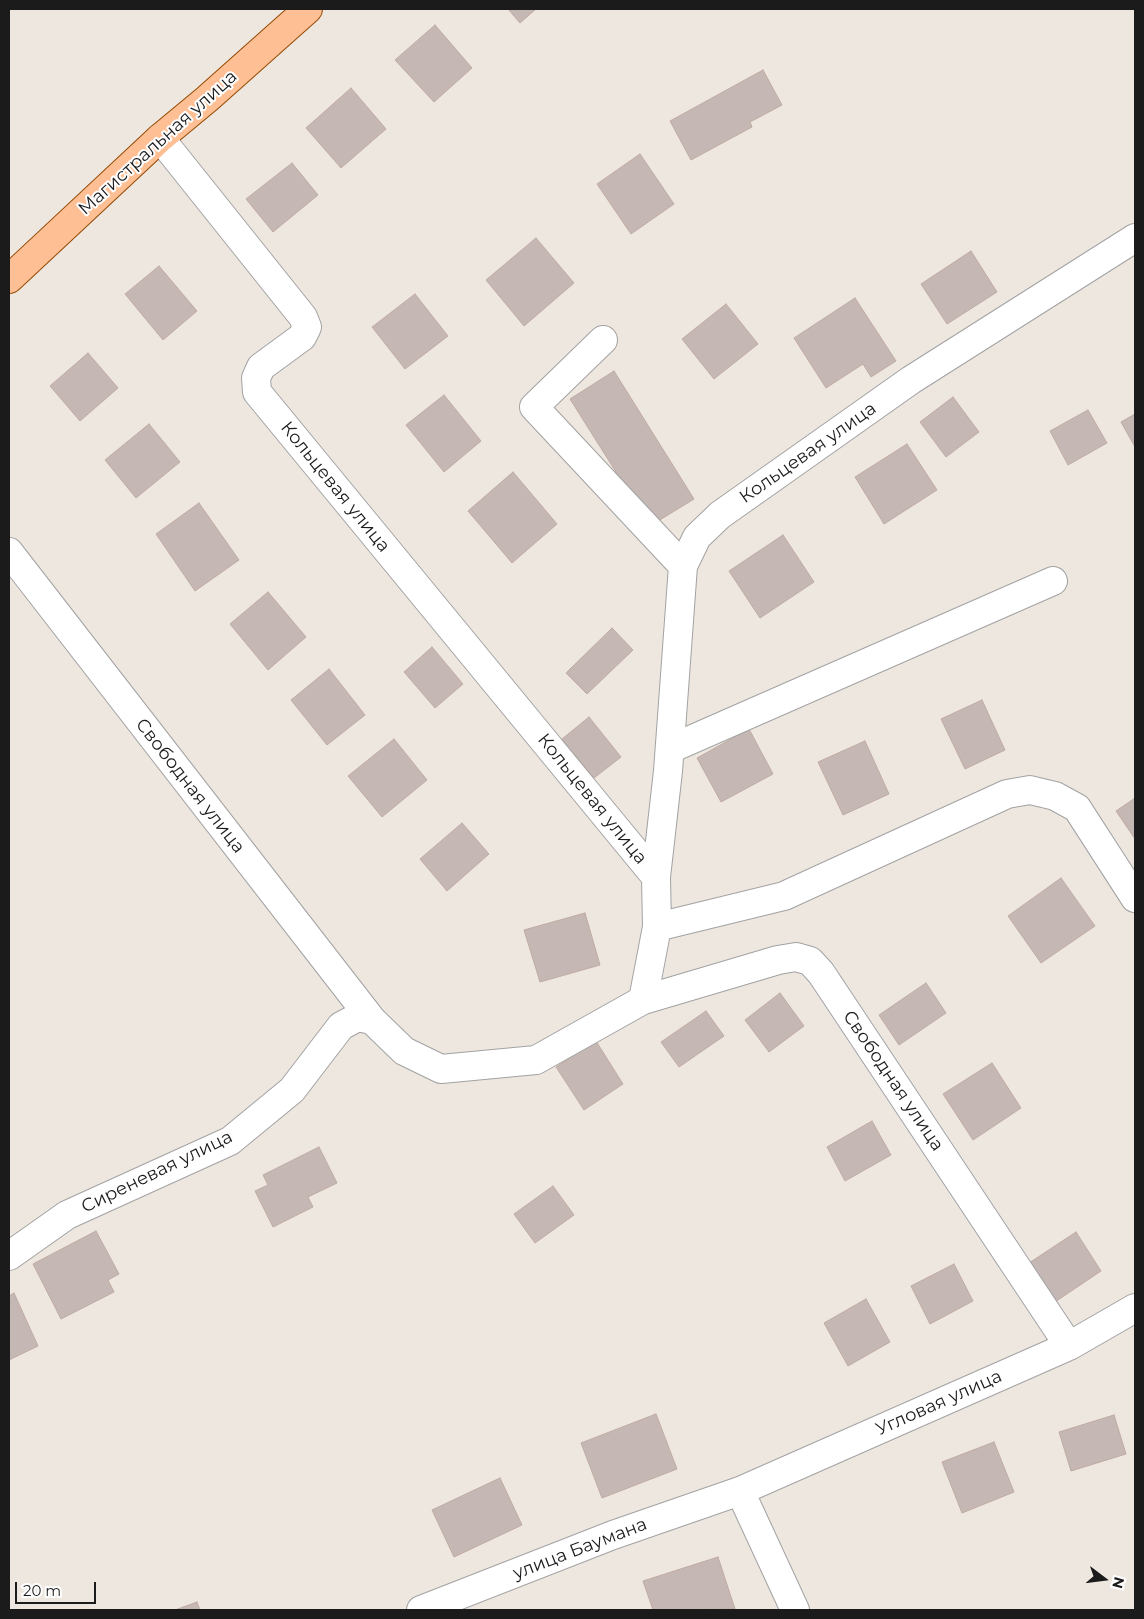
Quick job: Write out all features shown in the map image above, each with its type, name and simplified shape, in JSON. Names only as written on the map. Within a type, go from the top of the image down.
[{"type":"main road","name":"Магистральная улица","points":[[9,279],[160,138],[208,99],[308,9]]},
{"type":"street","name":"Кольцевая улица","points":[[160,138],[303,316],[307,327],[302,337],[260,367],[256,378],[257,392],[656,877]]},
{"type":"street","name":"Кольцевая улица","points":[[656,877],[670,749],[683,566],[698,538],[720,514],[911,380],[1135,238]]},
{"type":"street","points":[[604,340],[534,408],[683,566]]},
{"type":"street","name":"Свободная улица","points":[[9,552],[372,1020]]},
{"type":"street","points":[[670,749],[1053,581]]},
{"type":"street","points":[[657,927],[784,896],[1007,794],[1030,790],[1054,796],[1077,808],[1135,898]]},
{"type":"street","points":[[372,1020],[404,1051],[441,1069],[536,1060],[643,1000],[657,927],[656,877]]},
{"type":"street","name":"Свободная улица","points":[[643,1000],[778,960],[796,957],[810,961],[821,972],[1069,1346]]},
{"type":"street","name":"Сиреневая улица","points":[[9,1256],[67,1215],[230,1140],[292,1090],[341,1026],[358,1017],[372,1020]]},
{"type":"street","name":"Угловая улица","points":[[740,1491],[1069,1346],[1135,1308]]},
{"type":"street","points":[[740,1491],[795,1610]]},
{"type":"street","name":"улица Баумана","points":[[421,1610],[613,1535],[740,1491]]},
{"type":"building","points":[[508,9],[536,9],[520,23]]},
{"type":"building","points":[[435,25],[472,68],[434,102],[395,60]]},
{"type":"building","points":[[763,70],[782,105],[750,122],[752,127],[691,160],[670,121]]},
{"type":"building","points":[[351,88],[386,129],[341,168],[306,128]]},
{"type":"building","points":[[640,154],[674,204],[631,234],[597,184]]},
{"type":"building","points":[[292,163],[318,195],[273,232],[246,199]]},
{"type":"building","points":[[536,238],[574,283],[524,326],[486,280]]},
{"type":"building","points":[[971,251],[997,292],[947,324],[921,284]]},
{"type":"building","points":[[159,266],[197,311],[163,340],[125,294]]},
{"type":"building","points":[[415,294],[448,336],[405,369],[372,327]]},
{"type":"building","points":[[855,298],[896,361],[871,377],[863,364],[826,388],[794,338]]},
{"type":"building","points":[[726,304],[758,344],[714,379],[682,339]]},
{"type":"building","points":[[88,353],[118,388],[80,421],[50,386]]},
{"type":"building","points":[[614,371],[694,499],[650,526],[570,399]]},
{"type":"building","points":[[444,395],[481,441],[444,472],[406,425]]},
{"type":"building","points":[[953,397],[979,432],[946,457],[920,422]]},
{"type":"building","points":[[1088,410],[1107,443],[1068,465],[1050,431]]},
{"type":"building","points":[[1135,414],[1135,447],[1121,422]]},
{"type":"building","points":[[149,424],[180,462],[136,498],[105,460]]},
{"type":"building","points":[[907,444],[937,490],[884,524],[855,477]]},
{"type":"building","points":[[513,472],[557,524],[512,563],[468,511]]},
{"type":"building","points":[[199,503],[239,560],[195,591],[156,534]]},
{"type":"building","points":[[783,535],[814,582],[760,618],[729,571]]},
{"type":"building","points":[[268,592],[306,637],[268,670],[230,624]]},
{"type":"building","points":[[612,628],[633,650],[587,694],[566,673]]},
{"type":"building","points":[[432,647],[463,684],[435,708],[404,672]]},
{"type":"building","points":[[329,669],[365,715],[327,745],[291,700]]},
{"type":"building","points":[[982,700],[1005,750],[965,769],[941,719]]},
{"type":"building","points":[[589,717],[621,757],[594,778],[562,739]]},
{"type":"building","points":[[749,729],[773,774],[721,802],[697,758]]},
{"type":"building","points":[[394,739],[427,780],[382,817],[348,776]]},
{"type":"building","points":[[865,741],[889,794],[843,815],[818,762]]},
{"type":"building","points":[[1135,798],[1135,839],[1116,811]]},
{"type":"building","points":[[462,823],[489,854],[447,891],[420,859]]},
{"type":"building","points":[[1061,878],[1095,926],[1041,963],[1008,916]]},
{"type":"building","points":[[585,913],[600,965],[540,982],[524,930]]},
{"type":"building","points":[[926,983],[946,1013],[899,1045],[879,1015]]},
{"type":"building","points":[[780,993],[804,1026],[769,1052],[745,1020]]},
{"type":"building","points":[[706,1011],[724,1036],[679,1067],[661,1042]]},
{"type":"building","points":[[596,1041],[623,1084],[584,1110],[556,1067]]},
{"type":"building","points":[[992,1063],[1021,1108],[973,1140],[943,1094]]},
{"type":"building","points":[[872,1121],[891,1155],[845,1181],[827,1147]]},
{"type":"building","points":[[319,1147],[337,1183],[308,1197],[313,1207],[273,1227],[255,1191],[268,1185],[263,1175]]},
{"type":"building","points":[[553,1186],[574,1215],[535,1243],[514,1214]]},
{"type":"building","points":[[96,1231],[119,1274],[108,1280],[114,1292],[61,1319],[33,1264]]},
{"type":"building","points":[[1076,1232],[1101,1271],[1055,1302],[1029,1263]]},
{"type":"building","points":[[954,1264],[973,1301],[930,1324],[911,1286]]},
{"type":"building","points":[[14,1293],[38,1346],[9,1360],[9,1296]]},
{"type":"building","points":[[866,1299],[890,1342],[848,1366],[824,1323]]},
{"type":"building","points":[[656,1414],[677,1469],[602,1498],[581,1443]]},
{"type":"building","points":[[1114,1415],[1126,1454],[1071,1471],[1059,1432]]},
{"type":"building","points":[[994,1442],[1014,1492],[962,1513],[942,1462]]},
{"type":"building","points":[[500,1478],[522,1525],[454,1557],[432,1510]]},
{"type":"building","points":[[718,1557],[735,1609],[653,1610],[643,1581]]},
{"type":"building","points":[[197,1602],[200,1610],[175,1610]]}]
